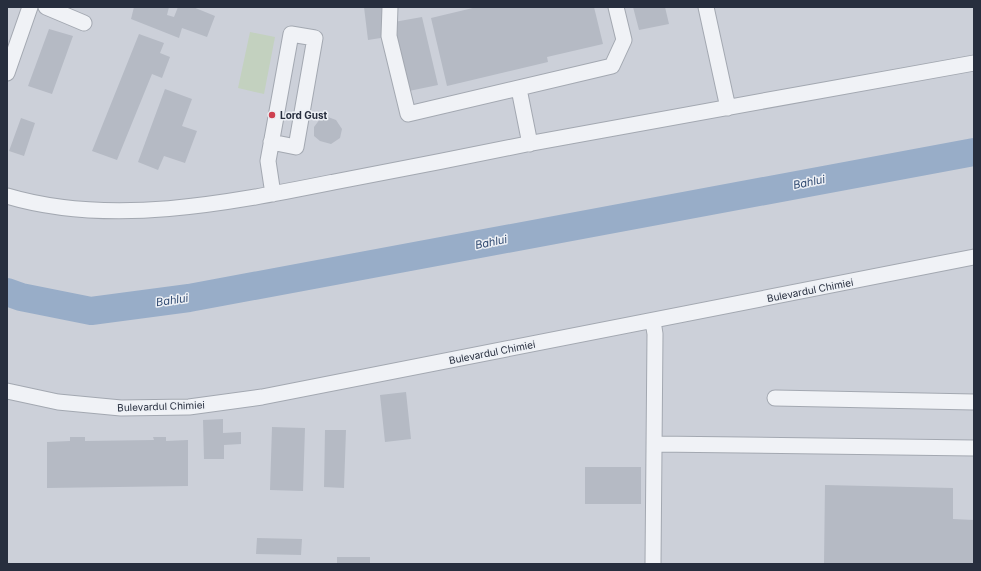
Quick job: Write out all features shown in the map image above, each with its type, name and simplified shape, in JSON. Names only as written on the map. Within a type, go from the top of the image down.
[{"type":"street","points":[[7,73],[30,7]]},
{"type":"street","points":[[46,7],[84,23]]},
{"type":"street","points":[[390,7],[389,36],[408,114],[612,66],[624,40],[616,7]]},
{"type":"street","points":[[706,7],[728,108]]},
{"type":"street","points":[[271,142],[296,147],[315,38],[291,34],[271,142],[268,161],[273,194]]},
{"type":"street","points":[[7,196],[32,203],[67,209],[124,212],[193,206],[273,194],[530,144],[974,63]]},
{"type":"street","points":[[519,89],[530,144]]},
{"type":"street","name":"Bulevardul Chimiei","points":[[7,391],[58,402],[121,408],[189,407],[262,398],[974,257]]},
{"type":"street","points":[[653,321],[655,334],[653,564]]},
{"type":"street","points":[[775,398],[974,402]]},
{"type":"street","points":[[655,444],[974,448]]},
{"type":"shaded area","points":[[7,7],[974,7],[974,564],[7,564]]},
{"type":"green space","points":[[250,32],[275,37],[264,94],[238,88]]},
{"type":"building","points":[[134,7],[169,7],[167,15],[174,17],[178,7],[193,7],[215,16],[207,37],[182,28],[179,38],[131,19]]},
{"type":"building","points":[[364,7],[382,7],[387,37],[368,40]]},
{"type":"building","points":[[477,7],[594,7],[603,44],[547,57],[548,62],[447,86],[431,18]]},
{"type":"building","points":[[633,7],[665,7],[669,24],[639,30]]},
{"type":"building","points":[[422,17],[438,85],[409,91],[394,22]]},
{"type":"building","points":[[49,29],[73,36],[52,94],[28,86]]},
{"type":"building","points":[[139,34],[164,43],[160,53],[170,57],[162,78],[152,74],[117,160],[92,151]]},
{"type":"building","points":[[165,89],[192,99],[182,126],[197,131],[185,163],[164,156],[158,170],[138,162]]},
{"type":"building","points":[[328,117],[336,120],[342,129],[340,138],[331,144],[320,141],[314,136],[314,127],[320,119]]},
{"type":"building","points":[[21,118],[35,123],[24,156],[9,151]]},
{"type":"building","points":[[406,392],[411,439],[385,442],[380,395]]},
{"type":"building","points":[[223,419],[223,433],[241,432],[241,444],[224,445],[224,459],[204,459],[203,420]]},
{"type":"building","points":[[272,427],[305,428],[303,491],[270,490]]},
{"type":"building","points":[[325,430],[346,430],[344,488],[324,487]]},
{"type":"building","points":[[70,437],[85,437],[85,441],[154,440],[153,437],[166,437],[166,441],[188,440],[188,486],[47,488],[47,442],[70,441]]},
{"type":"building","points":[[585,467],[641,467],[641,504],[585,504]]},
{"type":"building","points":[[825,485],[953,488],[953,519],[974,520],[974,564],[824,564]]},
{"type":"building","points":[[257,538],[302,539],[301,555],[256,554]]},
{"type":"building","points":[[337,557],[370,557],[370,564],[337,564]]},
{"type":"waterway","name":"Bahlui","points":[[7,292],[21,297],[91,311],[189,298],[974,152]]},
{"type":"place","name":"Lord Gust","points":[[272,115]]}]
